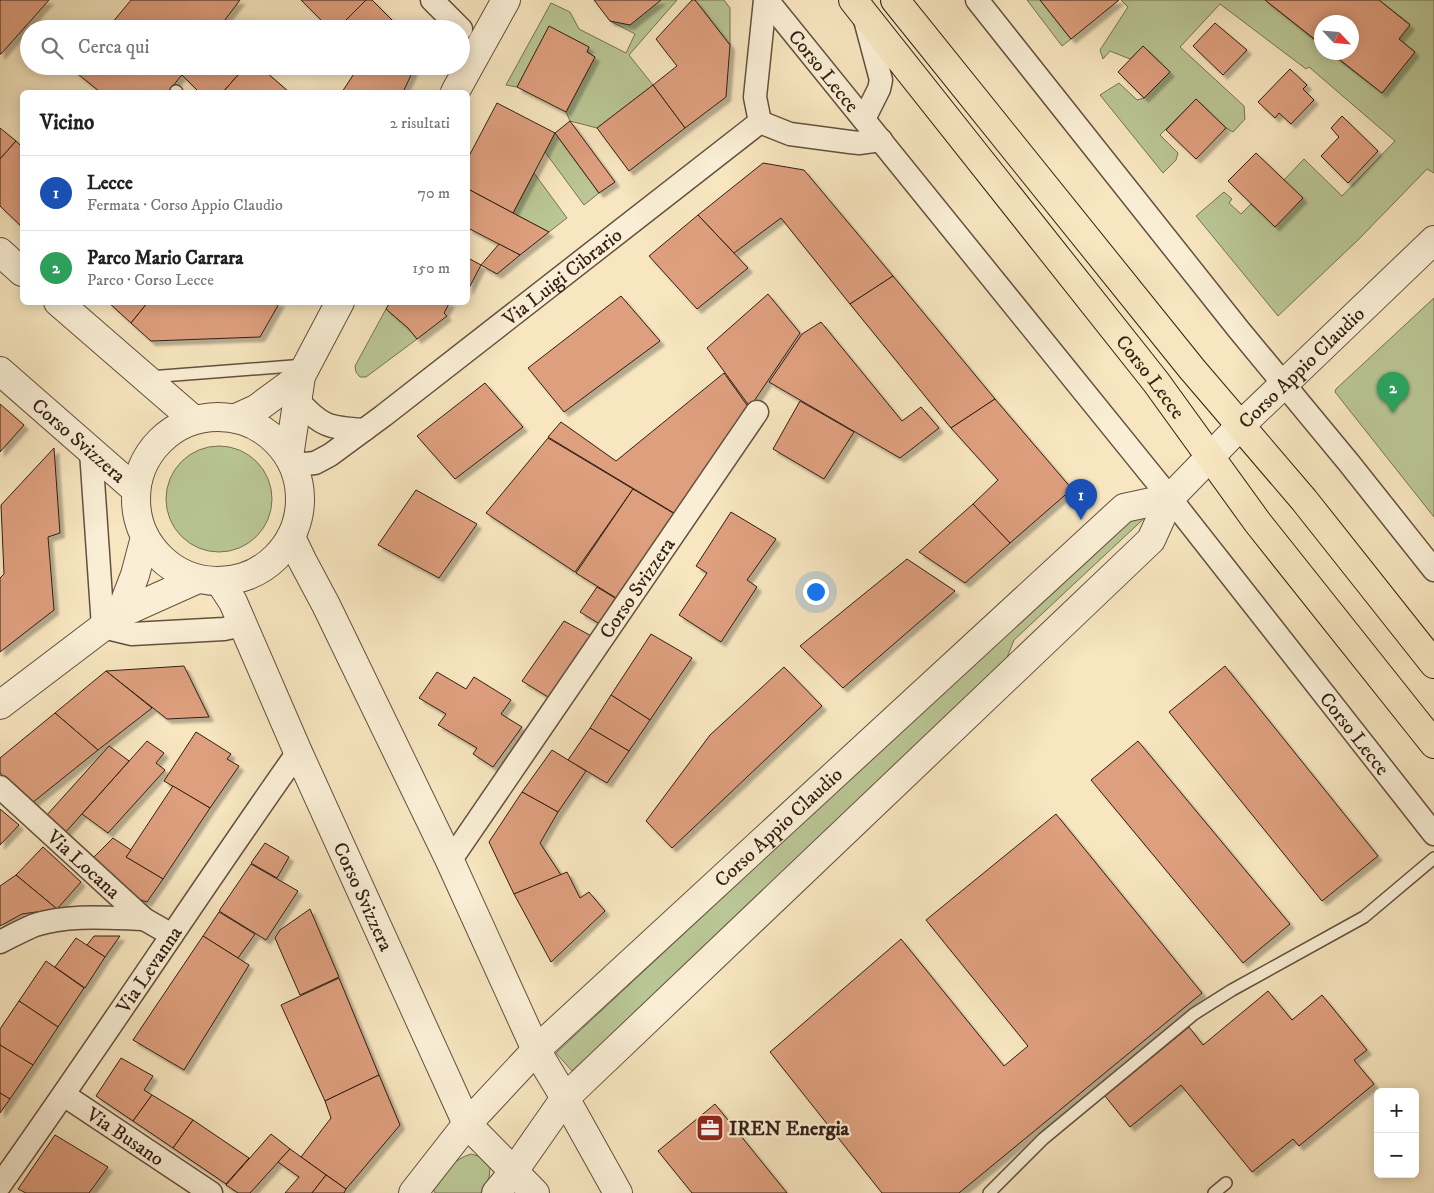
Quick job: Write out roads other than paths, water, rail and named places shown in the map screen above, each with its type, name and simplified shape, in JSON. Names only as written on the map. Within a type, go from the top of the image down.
[{"type":"main road","name":"Corso Lecce","points":[[895,0],[1240,426],[1304,500],[1434,664]]},
{"type":"main road","name":"Corso Lecce","points":[[858,6],[1156,382],[1258,523],[1434,744]]},
{"type":"street","points":[[432,0],[452,20]]},
{"type":"street","points":[[470,32],[506,0]]},
{"type":"street","points":[[766,0],[755,97],[760,122],[790,134],[859,143],[881,140]]},
{"type":"street","name":"Corso Lecce","points":[[766,0],[864,118],[1170,498],[1434,834]]},
{"type":"street","points":[[976,0],[1284,384],[1350,463],[1434,570]]},
{"type":"street","name":"Corso Lecce","points":[[858,6],[881,80],[879,89],[864,118]]},
{"type":"street","points":[[455,90],[459,75]]},
{"type":"street","name":"Via Luigi Cibrario","points":[[291,461],[315,462],[330,455],[760,122]]},
{"type":"street","name":"Corso Appio Claudio","points":[[496,1193],[514,1171],[565,1098],[1151,540],[1170,498],[1209,456],[1434,240]]},
{"type":"street","points":[[0,252],[20,270]]},
{"type":"street","points":[[61,305],[194,420]]},
{"type":"street","points":[[291,461],[302,380],[339,305]]},
{"type":"street","name":"Corso Svizzera","points":[[0,371],[136,490]]},
{"type":"street","points":[[302,380],[310,414],[322,424],[342,429],[364,430]]},
{"type":"street","points":[[236,418],[256,409],[302,380]]},
{"type":"street","name":"Corso Svizzera","points":[[450,861],[757,412]]},
{"type":"street","points":[[215,416],[236,418],[257,426],[275,439],[291,461],[299,482],[301,501],[298,520],[291,537],[279,555],[262,569],[242,578],[209,580],[177,571],[158,556],[145,537],[137,514],[136,490],[142,467],[155,446],[172,430],[194,420],[215,416]]},
{"type":"street","points":[[91,451],[111,621]]},
{"type":"street","name":"Corso Appio Claudio","points":[[413,1193],[467,1124],[536,1050],[1124,508],[1170,498]]},
{"type":"street","points":[[111,621],[135,575],[145,537]]},
{"type":"street","points":[[291,537],[326,604],[450,861],[536,1050],[618,1193]]},
{"type":"street","points":[[0,705],[111,621],[209,580]]},
{"type":"street","name":"Corso Svizzera","points":[[209,580],[233,602],[244,625],[298,752],[467,1124],[535,1193]]},
{"type":"street","points":[[111,621],[132,634],[224,629],[244,625]]},
{"type":"street","name":"Via Levanna","points":[[0,1185],[64,1095],[172,934],[298,752]]},
{"type":"street","name":"Via Locana","points":[[0,787],[144,919],[172,934]]},
{"type":"street","points":[[0,942],[20,931],[55,921],[99,917],[144,919]]},
{"type":"street","name":"Via Busano","points":[[64,1095],[211,1193]]},
{"type":"lane","points":[[144,377],[302,380]]},
{"type":"lane","points":[[988,1193],[1043,1139],[1194,1014],[1240,985],[1364,917],[1434,858]]},
{"type":"lane","points":[[1214,1193],[1226,1183]]},
{"type":"place","name":"Parco Mario Carrara","points":[[1393,413]]},
{"type":"place","name":"Lecce","points":[[1081,520]]},
{"type":"place","name":"IREN Energia","points":[[710,1128]]}]
